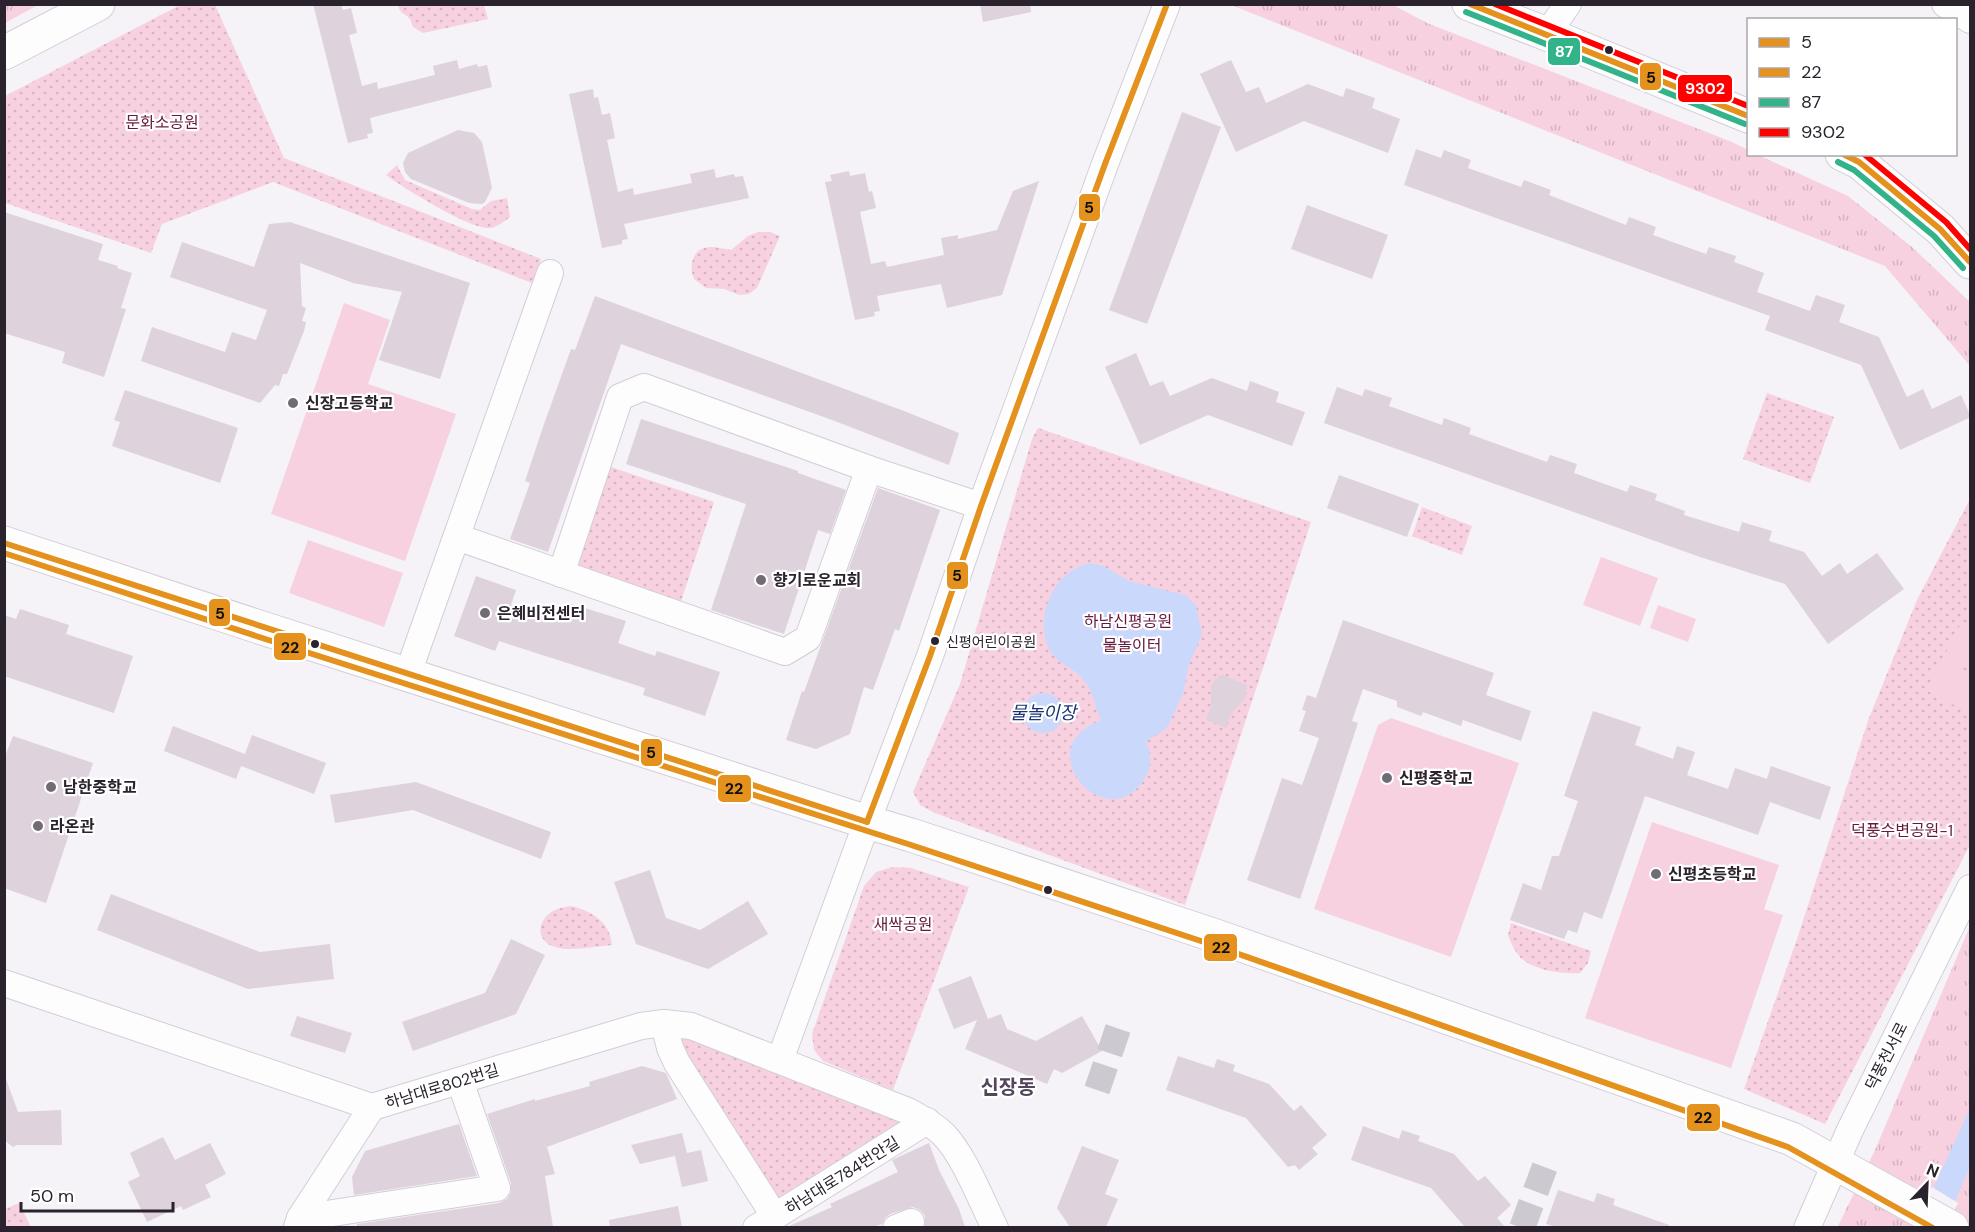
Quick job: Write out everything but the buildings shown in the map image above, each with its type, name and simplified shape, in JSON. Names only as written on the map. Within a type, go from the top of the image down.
[{"type":"main road","points":[[4,53],[98,4]]},
{"type":"main road","points":[[1469,4],[1747,115]]},
{"type":"main road","points":[[1846,156],[1859,162],[1940,229],[1971,262]]},
{"type":"main road","points":[[4,543],[259,627],[911,835],[1216,936],[1478,1027],[1792,1139],[1952,1227]]},
{"type":"street","points":[[780,1060],[930,656],[981,506],[1105,164],[1167,4]]},
{"type":"street","points":[[1547,34],[1568,4]]},
{"type":"street","points":[[1945,4],[1971,20]]},
{"type":"street","points":[[408,673],[550,273]]},
{"type":"street","points":[[561,573],[620,397],[644,387],[869,469],[981,506]]},
{"type":"street","points":[[457,537],[785,652],[808,638],[869,469]]},
{"type":"street","name":"덕풍천서로","points":[[1807,1227],[1846,1168],[1971,888]]},
{"type":"street","name":"하남대로802번길","points":[[4,983],[372,1107],[641,1026],[664,1023],[692,1026],[908,1111],[927,1121],[954,1147],[995,1227]]},
{"type":"street","points":[[664,1023],[670,1048],[677,1063],[765,1222]]},
{"type":"street","points":[[299,1223],[497,1188],[460,1081]]},
{"type":"street","points":[[299,1223],[372,1107]]},
{"type":"street","name":"하남대로784번안길","points":[[765,1222],[927,1121]]},
{"type":"green space","points":[[5,4],[38,4],[38,5],[5,23]]},
{"type":"green space","name":"문화소공원","points":[[182,4],[215,5],[284,158],[541,259],[532,283],[273,182],[162,224],[151,253],[5,203],[5,96]]},
{"type":"green space","points":[[398,5],[484,5],[488,19],[423,33],[413,27],[410,19]]},
{"type":"green space","points":[[1231,5],[1393,5],[1427,23],[1732,142],[1747,150],[1747,156],[1760,156],[1848,196],[1912,247],[1970,302],[1970,366],[1885,266]]},
{"type":"green space","points":[[397,165],[405,180],[472,209],[480,210],[491,201],[507,198],[510,217],[490,228],[481,227],[453,216],[386,175]]},
{"type":"green space","points":[[758,232],[770,232],[780,236],[757,288],[749,294],[739,295],[724,289],[706,288],[694,279],[692,263],[696,253],[700,250],[711,247],[731,250],[748,236]]},
{"type":"green space","points":[[344,303],[390,320],[368,384],[456,414],[405,561],[271,514]]},
{"type":"green space","points":[[1767,393],[1834,417],[1810,483],[1743,459]]},
{"type":"green space","name":"하남신평공원","points":[[1038,428],[1311,522],[1185,905],[935,813],[920,805],[913,792],[960,684],[1032,439]]},
{"type":"green space","points":[[608,466],[714,502],[680,604],[573,568]]},
{"type":"green space","name":"덕풍수변공원-1","points":[[1970,499],[1970,845],[1825,1124],[1744,1089],[1798,936],[1869,718],[1917,600]]},
{"type":"green space","points":[[1422,507],[1472,526],[1462,555],[1412,536]]},
{"type":"green space","points":[[308,540],[403,573],[384,627],[289,593]]},
{"type":"green space","points":[[1601,557],[1658,578],[1640,626],[1583,605]]},
{"type":"green space","points":[[1658,605],[1696,619],[1688,642],[1650,628]]},
{"type":"green space","points":[[1960,625],[1970,631],[1970,670],[1944,656]]},
{"type":"green space","points":[[1942,659],[1970,674],[1970,714],[1926,690]]},
{"type":"green space","points":[[1391,718],[1519,763],[1451,957],[1314,909],[1378,725]]},
{"type":"green space","points":[[1652,822],[1779,865],[1764,909],[1783,915],[1731,1068],[1585,1018]]},
{"type":"green space","name":"새싹공원","points":[[893,867],[911,868],[969,887],[893,1090],[823,1061],[814,1050],[812,1034],[864,886],[876,872]]},
{"type":"green space","points":[[571,906],[593,914],[599,919],[608,930],[612,945],[564,949],[546,942],[541,932],[543,921],[553,911]]},
{"type":"green space","points":[[1511,923],[1591,951],[1588,963],[1580,973],[1551,971],[1529,964],[1514,949],[1508,935]]},
{"type":"green space","points":[[1970,926],[1970,1227],[1837,1228],[1875,1150]]},
{"type":"green space","points":[[691,1026],[927,1121],[775,1217],[670,1048]]},
{"type":"green space","points":[[19,1203],[31,1227],[5,1227],[5,1209]]},
{"type":"water","name":"물놀이터","points":[[1090,563],[1103,566],[1129,581],[1185,595],[1196,605],[1202,635],[1189,664],[1183,694],[1168,726],[1146,741],[1150,761],[1146,776],[1127,796],[1110,799],[1094,794],[1080,782],[1072,766],[1071,749],[1080,733],[1101,720],[1086,683],[1078,674],[1054,657],[1048,647],[1045,634],[1046,608],[1057,584],[1077,568]]},
{"type":"water","name":"물놀이장","points":[[1043,693],[1057,699],[1063,713],[1057,727],[1043,733],[1029,727],[1023,713],[1029,699]]},
{"type":"water","points":[[1970,1108],[1970,1167],[1944,1227],[1915,1228]]},
{"type":"pier","points":[[1932,1187],[1958,1203],[1947,1228],[1912,1228]]},
{"type":"tunnel","points":[[1097,1090],[1122,1017]]},
{"type":"tunnel","points":[[1522,1228],[1547,1161]]},
{"type":"transit line","name":"5","points":[[867,822],[930,656],[981,506],[1105,164],[1167,4]]},
{"type":"transit line","name":"5","points":[[1470,4],[1747,116]]},
{"type":"transit line","name":"9302","points":[[1495,4],[1747,106]]},
{"type":"transit line","name":"87","points":[[1466,12],[1745,124]]},
{"type":"transit line","name":"5","points":[[1847,156],[1859,162],[1940,229],[1970,262]]},
{"type":"transit line","name":"9302","points":[[1866,156],[1946,222],[1970,249]]},
{"type":"transit line","name":"87","points":[[1838,162],[1854,170],[1934,236],[1963,268]]},
{"type":"transit line","name":"5","points":[[4,543],[867,822]]},
{"type":"transit line","name":"22","points":[[4,553],[908,844],[1213,945],[1788,1147],[1933,1228]]},
{"type":"place","name":"신장고등학교","points":[[293,403]]},
{"type":"place","name":"향기로운교회","points":[[761,580]]},
{"type":"place","name":"은혜비전센터","points":[[485,613]]},
{"type":"place","name":"신평어린이공원","points":[[935,641]]},
{"type":"place","name":"신평중학교","points":[[1387,778]]},
{"type":"place","name":"남한중학교","points":[[51,787]]},
{"type":"place","name":"라온관","points":[[38,826]]},
{"type":"place","name":"신평초등학교","points":[[1656,874]]},
{"type":"district","name":"신장동","points":[[1008,1087]]}]
